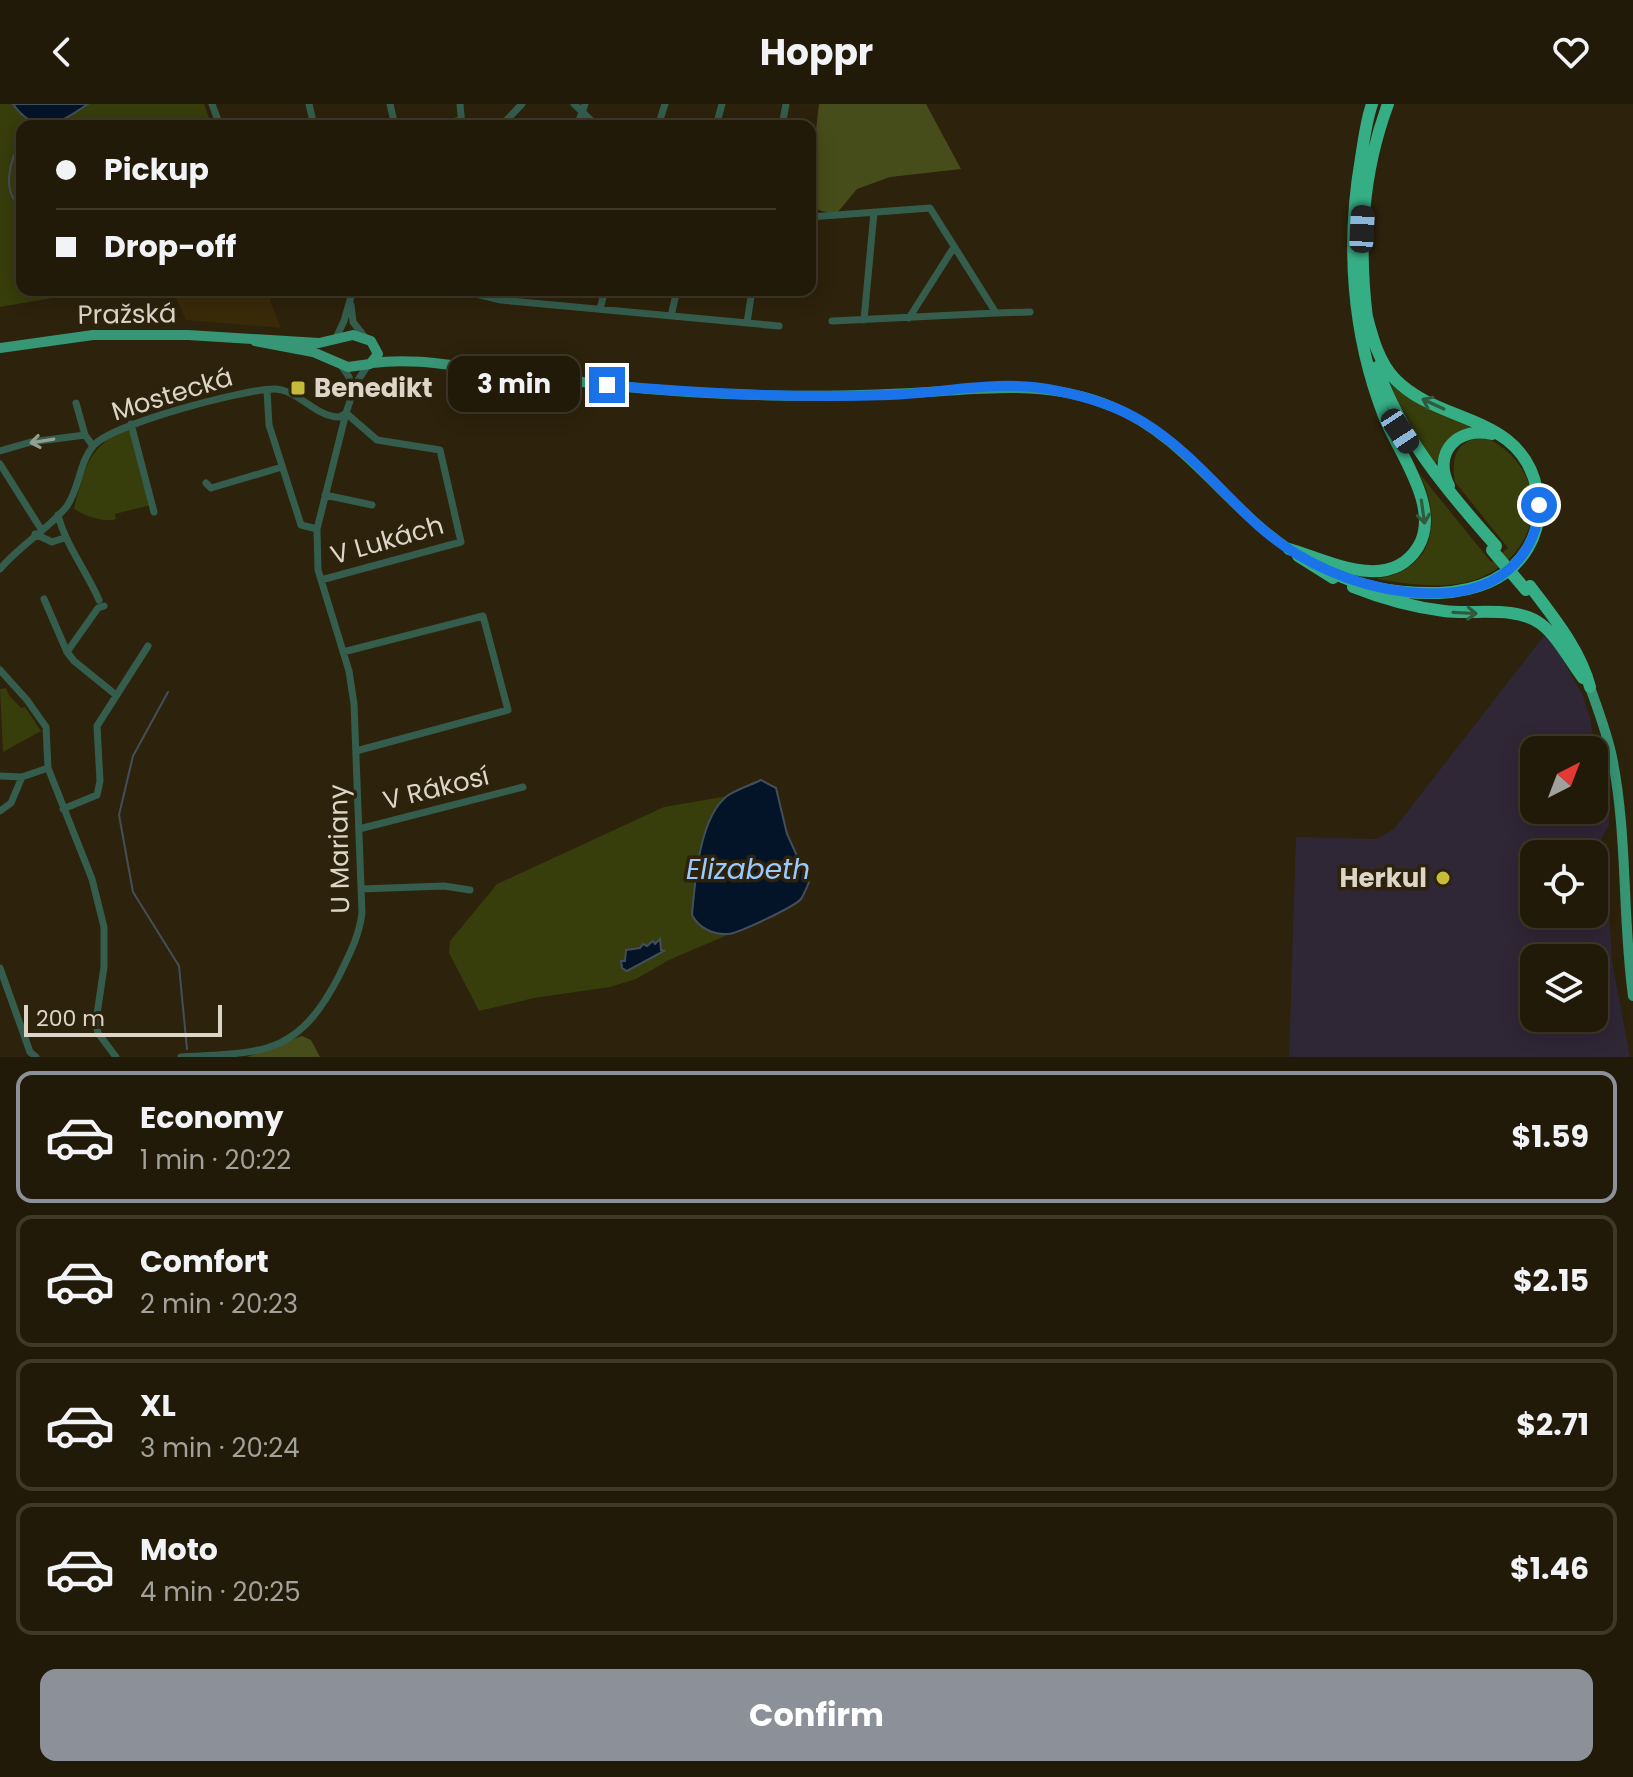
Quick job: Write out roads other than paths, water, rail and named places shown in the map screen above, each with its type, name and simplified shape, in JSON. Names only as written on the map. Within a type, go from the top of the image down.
[{"type":"highway","points":[[1289,549],[1339,567],[1373,571],[1401,563],[1418,547],[1425,526],[1423,503],[1384,415],[1360,333],[1353,230],[1359,169],[1374,104]]},
{"type":"highway","points":[[1389,104],[1382,121],[1363,203],[1361,255],[1369,341],[1379,372],[1410,437],[1446,489],[1494,548]]},
{"type":"highway","points":[[1289,549],[1332,572],[1391,590],[1450,592],[1493,581],[1511,568],[1526,551],[1535,532],[1539,512],[1537,488],[1527,463],[1503,437],[1483,424],[1429,402],[1397,381],[1380,356],[1366,313]]},
{"type":"highway","points":[[1373,378],[1400,431],[1427,471],[1528,588],[1586,682]]},
{"type":"highway","points":[[1494,548],[1485,528],[1449,485],[1444,465],[1449,447],[1464,434],[1479,431],[1503,437]]},
{"type":"highway","points":[[1289,549],[1316,570],[1383,599],[1434,610],[1521,614],[1553,636],[1586,682]]},
{"type":"main road","name":"Pražská","points":[[0,348],[93,335],[188,335],[319,343],[353,335],[409,360]]},
{"type":"main road","points":[[334,340],[329,350],[337,362]]},
{"type":"main road","name":"Pražská","points":[[255,341],[313,352],[356,368],[409,360]]},
{"type":"main road","points":[[370,364],[378,354],[371,342]]},
{"type":"main road","points":[[409,360],[607,385],[724,395],[838,396],[1014,387],[1055,390],[1112,406],[1155,430],[1185,453],[1260,527],[1289,549]]},
{"type":"main road","points":[[1586,682],[1605,726],[1617,789],[1625,930],[1633,996]]},
{"type":"street","points":[[507,120],[522,104]]},
{"type":"street","points":[[574,104],[583,108]]},
{"type":"street","points":[[816,217],[930,208],[996,313]]},
{"type":"street","points":[[864,320],[874,212]]},
{"type":"street","points":[[909,318],[954,247]]},
{"type":"street","points":[[352,296],[353,322],[371,342]]},
{"type":"street","points":[[505,296],[600,309],[779,326]]},
{"type":"street","points":[[600,309],[603,296]]},
{"type":"street","points":[[671,316],[676,296]]},
{"type":"street","points":[[747,323],[751,296]]},
{"type":"street","points":[[334,340],[351,303]]},
{"type":"street","points":[[832,321],[1030,312]]},
{"type":"street","points":[[337,362],[349,377],[352,392]]},
{"type":"street","points":[[346,413],[352,392],[370,364]]},
{"type":"street","name":"Mostecká","points":[[0,569],[58,515],[73,496],[83,464],[93,446],[104,435],[131,424],[258,389],[283,390],[336,418],[346,413]]},
{"type":"street","points":[[267,390],[269,425],[301,525],[317,529]]},
{"type":"street","points":[[76,403],[85,435],[93,446]]},
{"type":"street","name":"U Mariany","points":[[181,1057],[228,1056],[270,1047],[297,1033],[315,1018],[357,941],[362,913],[354,704],[349,671],[318,570],[317,529],[346,413]]},
{"type":"street","name":"V Lukách","points":[[321,580],[461,542],[440,450],[377,440],[346,413]]},
{"type":"street","points":[[131,424],[154,512]]},
{"type":"street","points":[[0,451],[31,442],[85,435]]},
{"type":"street","points":[[0,464],[38,532],[52,542],[64,538]]},
{"type":"street","points":[[206,483],[211,488],[282,467]]},
{"type":"street","points":[[325,495],[372,505]]},
{"type":"street","points":[[58,515],[64,538],[89,577],[101,603],[67,652]]},
{"type":"street","points":[[0,557],[12,555]]},
{"type":"street","points":[[44,599],[67,652],[116,695]]},
{"type":"street","points":[[343,652],[483,616],[508,710],[356,751]]},
{"type":"street","points":[[63,809],[97,795],[100,781],[97,726],[148,646]]},
{"type":"street","points":[[0,670],[46,727],[48,768],[92,879],[104,927],[104,967],[96,1021],[98,1033],[116,1057]]},
{"type":"street","points":[[0,776],[22,777],[48,768]]},
{"type":"street","points":[[0,811],[11,803],[22,777]]},
{"type":"street","name":"V Rákosí","points":[[359,829],[523,787]]},
{"type":"street","points":[[361,889],[444,886],[470,890]]},
{"type":"street","points":[[0,968],[3,985],[33,1054],[21,1057]]},
{"type":"water","points":[[13,104],[88,104],[60,120],[30,120]]},
{"type":"water","name":"Elizabeth","points":[[761,780],[776,788],[787,834],[809,882],[801,899],[778,913],[734,933],[712,932],[698,924],[692,915],[704,835],[710,819],[727,796]]},
{"type":"water","points":[[660,939],[661,950],[664,951],[627,971],[622,968],[621,961],[625,961],[626,950],[640,948],[643,944],[647,946],[653,941],[655,944]]},
{"type":"waterway","points":[[16,152],[9,175],[11,193],[16,202]]},
{"type":"waterway","points":[[168,692],[133,756],[119,815],[133,892],[179,966],[187,1049]]},
{"type":"place","name":"Benedikt","points":[[298,388]]},
{"type":"place","name":"Herkul","points":[[1443,878]]}]
